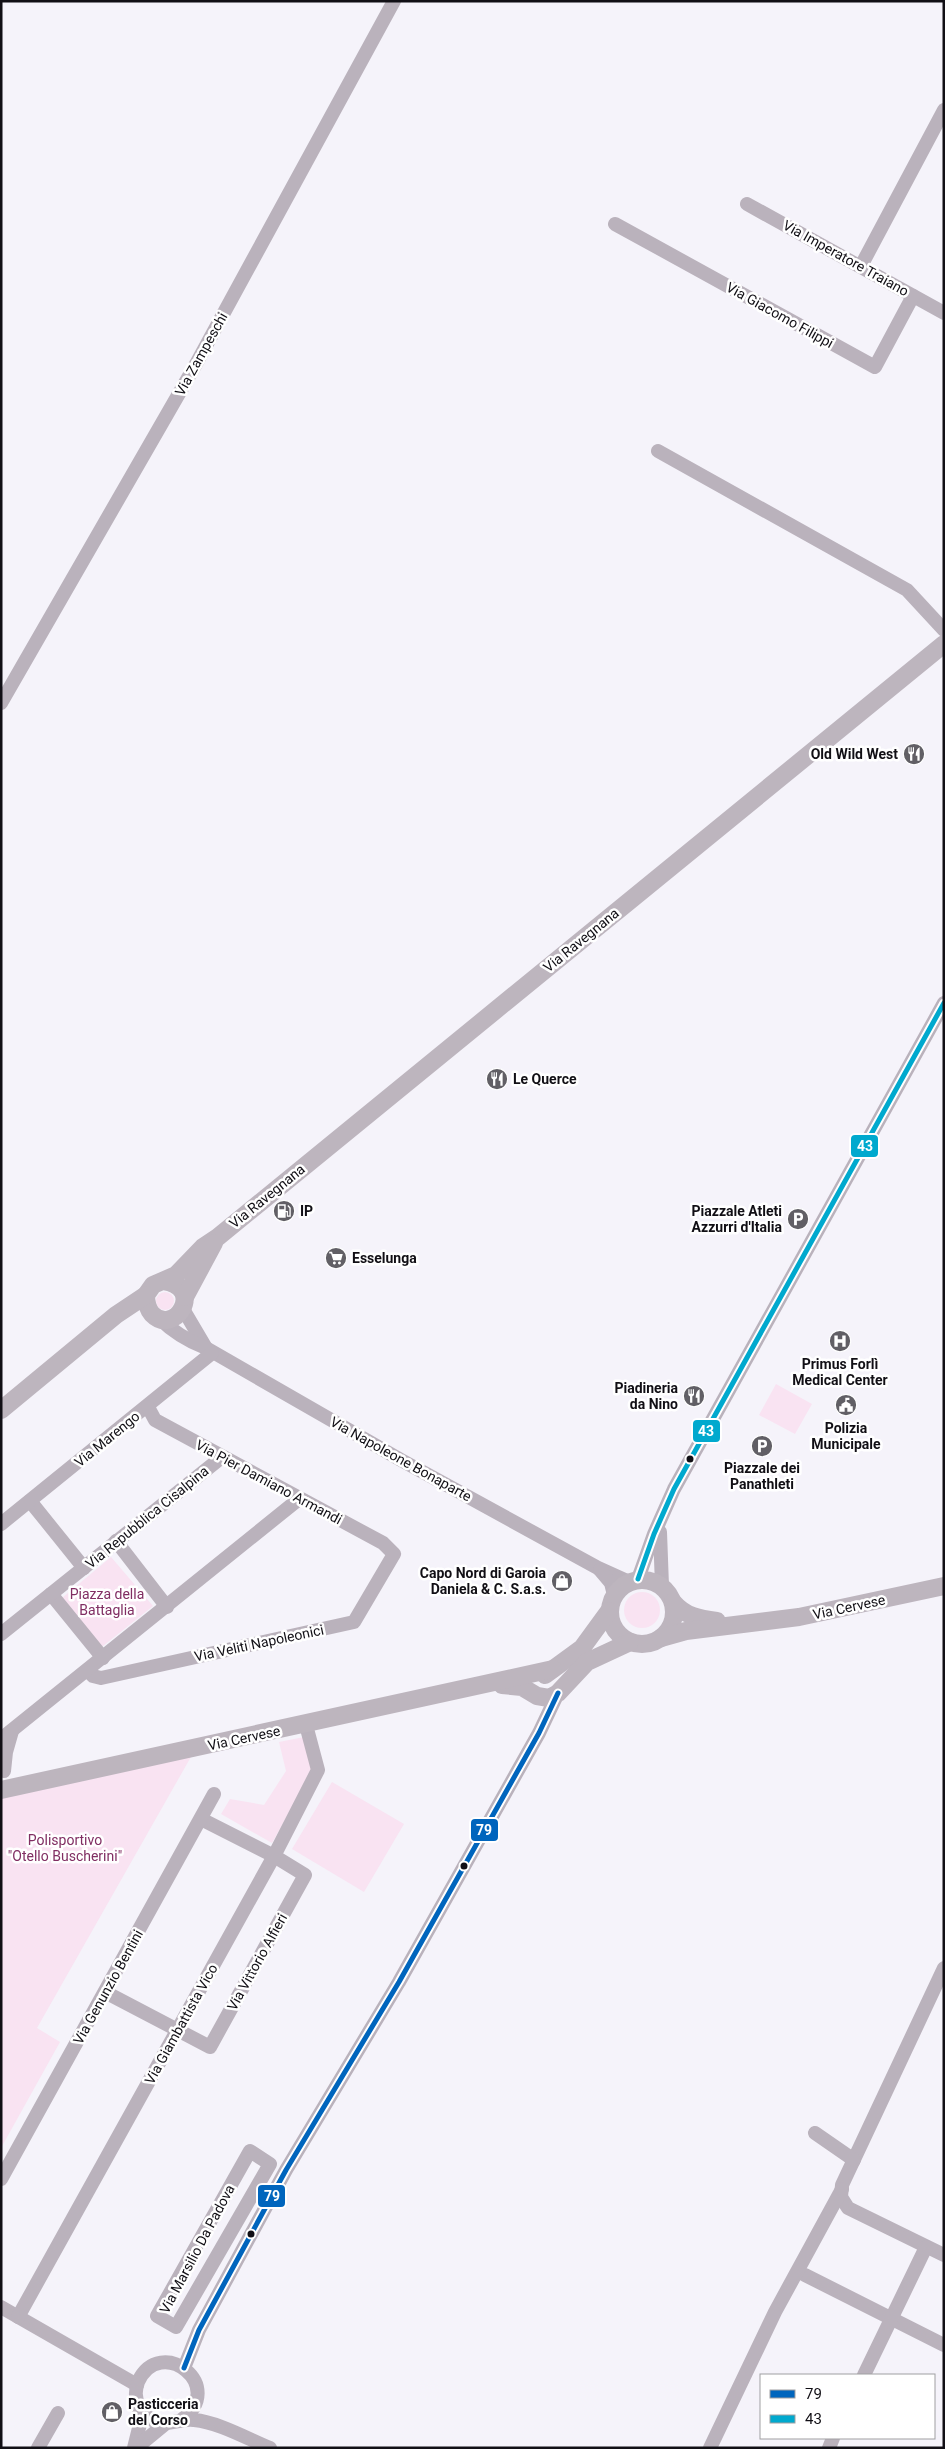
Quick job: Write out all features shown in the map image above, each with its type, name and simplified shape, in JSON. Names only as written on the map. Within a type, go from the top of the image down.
[{"type":"main road","name":"Via Ravegnana","points":[[164,1281],[176,1275],[203,1247],[940,652]]},
{"type":"main road","name":"Via Ravegnana","points":[[184,1303],[218,1236]]},
{"type":"main road","points":[[1,1410],[116,1315],[146,1295],[153,1285],[164,1281],[173,1282],[180,1287],[184,1303],[173,1318],[135,1312],[116,1315]]},
{"type":"main road","points":[[146,1295],[146,1305],[155,1316]]},
{"type":"main road","points":[[633,1581],[652,1581],[662,1586]]},
{"type":"main road","name":"Via Cervese","points":[[537,1696],[535,1690],[538,1682],[582,1648],[612,1603],[633,1581]]},
{"type":"main road","name":"Via Cervese","points":[[662,1586],[681,1611],[692,1617],[722,1622],[753,1623]]},
{"type":"main road","name":"Via Cervese","points":[[558,1693],[588,1662],[630,1642],[645,1644],[686,1631],[799,1617],[944,1586]]},
{"type":"main road","points":[[661,1638],[673,1622],[673,1602]]},
{"type":"main road","points":[[612,1603],[616,1631],[630,1642]]},
{"type":"main road","name":"Via Cervese","points":[[7,1789],[306,1725],[553,1669]]},
{"type":"main road","name":"Via Cervese","points":[[487,1684],[517,1685],[537,1696]]},
{"type":"main road","points":[[537,1696],[550,1698],[558,1693]]},
{"type":"street","name":"Via Zampeschi","points":[[1,703],[196,364],[394,1]]},
{"type":"street","points":[[862,266],[944,110]]},
{"type":"street","name":"Via Imperatore Traiano","points":[[747,204],[944,313]]},
{"type":"street","name":"Via Giacomo Filippi","points":[[615,224],[875,367],[913,296]]},
{"type":"street","points":[[658,451],[907,590],[944,630]]},
{"type":"street","points":[[633,1581],[682,1476],[944,1003]]},
{"type":"street","points":[[184,1303],[209,1351]]},
{"type":"street","name":"Via Napoleone Bonaparte","points":[[155,1316],[174,1332],[598,1568],[633,1581]]},
{"type":"street","name":"Via Marengo","points":[[1,1524],[148,1407],[209,1351]]},
{"type":"street","name":"Via Pier Damiano Armandi","points":[[148,1407],[155,1420],[383,1543],[394,1554]]},
{"type":"street","name":"Via Repubblica Cisalpina","points":[[1,1634],[222,1457]]},
{"type":"street","points":[[7,1789],[3,1769],[6,1735],[88,1671],[299,1499]]},
{"type":"street","points":[[30,1501],[84,1568]]},
{"type":"street","points":[[661,1519],[659,1544],[662,1586]]},
{"type":"street","points":[[116,1541],[167,1607]]},
{"type":"street","name":"Via Veliti Napoleonici","points":[[88,1671],[93,1676],[100,1678],[354,1622],[394,1554]]},
{"type":"street","name":"Via Napoleone Bonaparte","points":[[598,1568],[611,1583],[612,1603]]},
{"type":"street","points":[[51,1594],[103,1658]]},
{"type":"street","points":[[184,2368],[199,2330],[286,2170],[399,1982],[539,1733],[558,1693]]},
{"type":"street","points":[[537,1696],[539,1733]]},
{"type":"street","name":"Via Giambattista Vico","points":[[18,2317],[274,1856],[318,1770],[306,1725]]},
{"type":"street","name":"Via Genunzio Bentini","points":[[1,2179],[214,1794]]},
{"type":"street","points":[[201,1819],[274,1856]]},
{"type":"street","name":"Via Vittorio Alfieri","points":[[178,2030],[210,2048],[305,1875],[274,1856]]},
{"type":"street","points":[[710,2448],[775,2312],[842,2189],[944,1968]]},
{"type":"street","points":[[105,1992],[178,2030]]},
{"type":"street","points":[[815,2134],[854,2160]]},
{"type":"street","name":"Via Marsilio Da Padova","points":[[270,2164],[176,2327],[157,2316],[250,2151],[270,2164],[286,2170]]},
{"type":"street","points":[[842,2189],[842,2197],[848,2208],[944,2255]]},
{"type":"street","points":[[864,2374],[926,2247]]},
{"type":"street","points":[[805,2275],[944,2345]]},
{"type":"street","points":[[1,2307],[137,2385]]},
{"type":"street","points":[[135,2448],[140,2424],[139,2407],[136,2400],[137,2385],[147,2369],[156,2364],[175,2364],[184,2368],[196,2383],[196,2402],[193,2410],[180,2421]]},
{"type":"street","points":[[196,2402],[201,2412],[225,2429]]},
{"type":"street","points":[[139,2407],[150,2418],[165,2424]]},
{"type":"street","points":[[38,2448],[58,2413]]},
{"type":"street","points":[[135,2448],[165,2424],[195,2420],[225,2429],[270,2448]]},
{"type":"green space","points":[[165,1292],[171,1295],[174,1301],[171,1307],[165,1310],[159,1307],[156,1301],[159,1295]]},
{"type":"green space","points":[[776,1384],[812,1404],[795,1434],[759,1415]]},
{"type":"green space","name":"Piazza della Battaglia","points":[[111,1557],[153,1606],[98,1650],[62,1598]]},
{"type":"green space","points":[[642,1592],[649,1593],[655,1597],[659,1603],[659,1617],[655,1623],[649,1627],[642,1628],[635,1627],[629,1623],[625,1617],[624,1610],[625,1603],[629,1597],[635,1593]]},
{"type":"green space","points":[[304,1737],[312,1772],[272,1843],[221,1814],[230,1799],[264,1805],[286,1771],[279,1742]]},
{"type":"green space","name":"Polisportivo \"Otello Buscherini\"","points":[[192,1755],[37,2028],[60,2042],[1,2148],[1,1796]]},
{"type":"green space","points":[[332,1782],[404,1824],[364,1892],[292,1849]]},
{"type":"transit line","name":"43","points":[[638,1579],[654,1534],[674,1489],[944,1003]]},
{"type":"transit line","name":"79","points":[[184,2368],[199,2330],[286,2170],[399,1982],[539,1733],[558,1693]]},
{"type":"place","name":"Old Wild West","points":[[914,754]]},
{"type":"place","name":"Le Querce","points":[[497,1079]]},
{"type":"place","name":"IP","points":[[284,1211]]},
{"type":"place","name":"Piazzale Atleti Azzurri d'Italia","points":[[798,1219]]},
{"type":"place","name":"Esselunga","points":[[336,1258]]},
{"type":"place","name":"Primus Forlì Medical Center","points":[[840,1341]]},
{"type":"place","name":"Piadineria da Nino","points":[[694,1396]]},
{"type":"place","name":"Polizia Municipale","points":[[846,1405]]},
{"type":"place","name":"Piazzale dei Panathleti","points":[[762,1446]]},
{"type":"place","name":"Capo Nord di Garoia Daniela & C. S.a.s.","points":[[562,1581]]},
{"type":"place","name":"Pasticceria del Corso","points":[[112,2412]]}]
